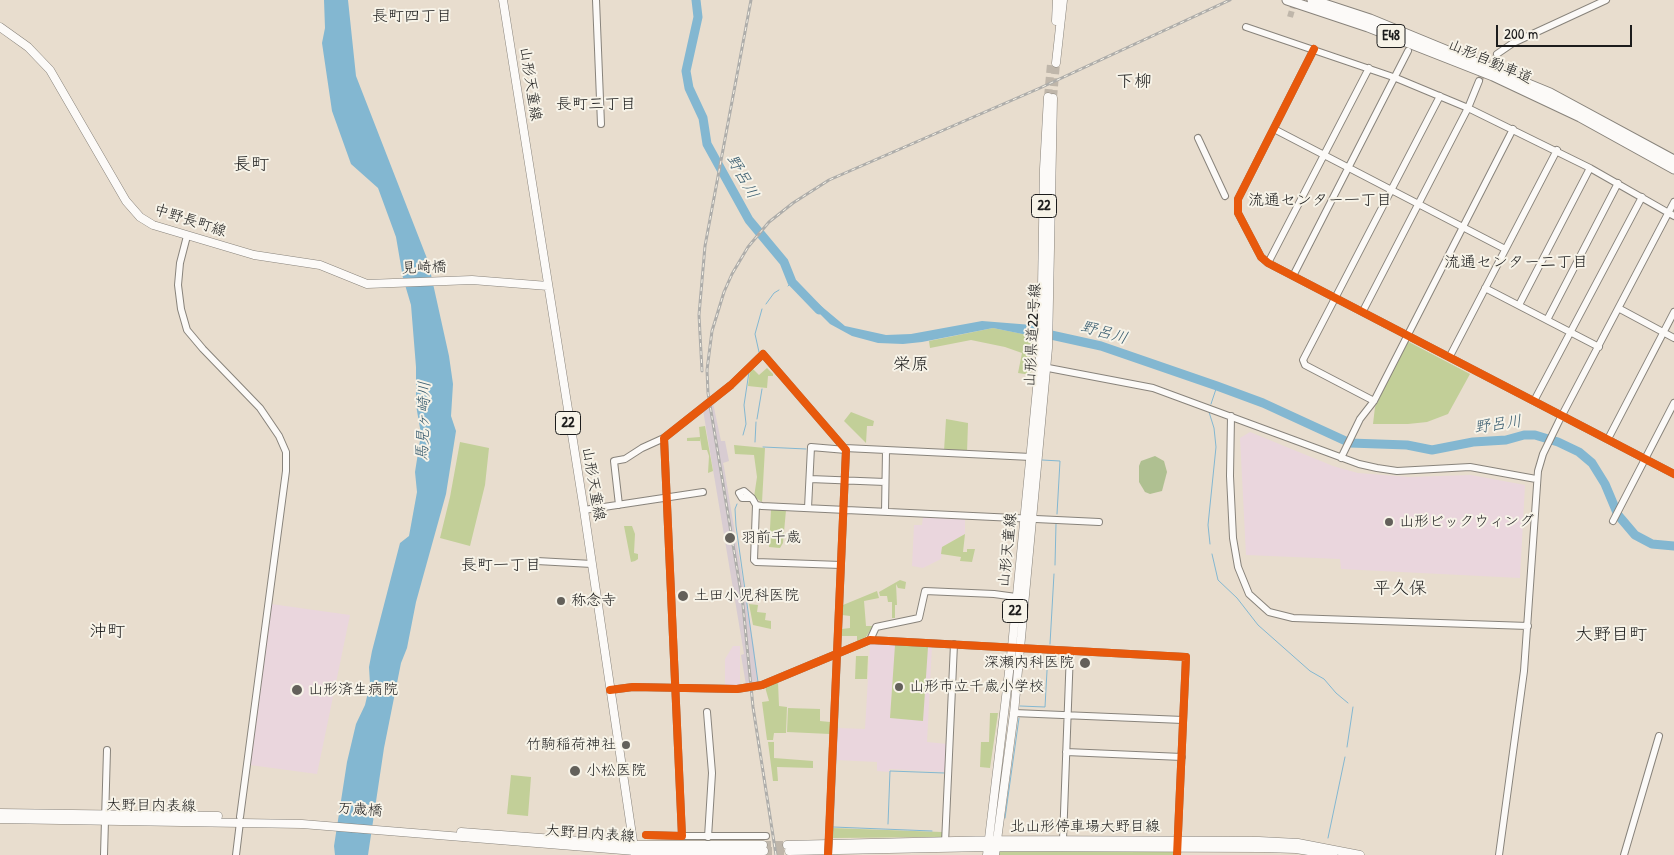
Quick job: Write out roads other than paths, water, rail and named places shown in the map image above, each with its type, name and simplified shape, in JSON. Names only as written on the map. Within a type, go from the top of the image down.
[{"type":"highway","name":"山形自動車道","points":[[1287,0],[1368,27],[1493,76],[1580,117],[1673,165]]},
{"type":"highway","name":"山形自動車道","points":[[1312,0],[1370,19],[1550,92],[1673,165]]},
{"type":"main road","name":"山形天童線","points":[[503,0],[569,427],[584,510],[635,850]]},
{"type":"main road","points":[[1058,0],[1054,63],[1063,0]]},
{"type":"main road","name":"中野長町線","points":[[0,26],[28,47],[50,70],[112,178],[134,211],[153,225],[254,255],[320,265],[367,284],[377,284]]},
{"type":"main road","name":"山形県道22号線","points":[[1027,573],[1028,518],[1045,348],[1051,98]]},
{"type":"main road","name":"見崎橋","points":[[377,284],[472,280],[548,286]]},
{"type":"main road","name":"山形天童線","points":[[992,848],[1014,712],[1016,597],[1028,518],[1031,457],[1043,367]]},
{"type":"main road","name":"山形天童線","points":[[992,848],[1015,647],[1027,573]]},
{"type":"main road","name":"大野目内表線","points":[[0,813],[302,822]]},
{"type":"main road","name":"大野目内表線","points":[[0,819],[105,816]]},
{"type":"main road","name":"万歳橋","points":[[302,822],[415,830]]},
{"type":"main road","name":"大野目内表線","points":[[415,830],[635,850],[763,848]]},
{"type":"main road","name":"北山形停車場大野目線","points":[[992,848],[1063,840],[1177,848],[1298,843],[1360,855]]},
{"type":"main road","points":[[788,848],[992,848]]},
{"type":"main road","name":"北山形停車場大野目線","points":[[992,848],[1296,849],[1333,855]]},
{"type":"street","points":[[596,0],[600,124]]},
{"type":"street","points":[[1497,54],[1513,43],[1606,0]]},
{"type":"street","points":[[1246,27],[1369,68],[1468,108],[1557,150],[1671,214]]},
{"type":"street","points":[[1314,49],[1239,195],[1238,213],[1255,249],[1268,263],[1450,356],[1534,401],[1561,418],[1608,439],[1674,474]]},
{"type":"street","points":[[1293,276],[1396,78],[1408,50]]},
{"type":"street","points":[[1268,263],[1369,68]]},
{"type":"street","points":[[1363,311],[1468,108],[1479,80]]},
{"type":"street","points":[[1374,400],[1305,365],[1303,360],[1440,96]]},
{"type":"street","points":[[1274,129],[1505,249]]},
{"type":"street","points":[[1341,458],[1360,419],[1374,400],[1406,334],[1513,129]]},
{"type":"street","points":[[1198,138],[1225,196]]},
{"type":"street","points":[[1450,356],[1557,150]]},
{"type":"street","points":[[1519,306],[1590,168]]},
{"type":"street","points":[[1547,320],[1618,183]]},
{"type":"street","points":[[1534,401],[1642,197]]},
{"type":"street","points":[[1499,855],[1528,626],[1536,479],[1543,454],[1671,214],[1674,202]]},
{"type":"street","points":[[187,236],[180,263],[178,285],[181,309],[187,330],[203,350],[260,408],[279,436],[286,452],[286,471],[236,855]]},
{"type":"street","points":[[1485,288],[1599,347]]},
{"type":"street","points":[[1620,309],[1674,338]]},
{"type":"street","points":[[1608,439],[1674,312]]},
{"type":"street","points":[[619,505],[614,461],[625,460],[642,448],[664,438],[731,385],[763,354],[845,449],[842,565],[828,855]]},
{"type":"street","points":[[1043,367],[1153,388],[1341,458],[1377,468],[1397,470],[1470,468],[1536,479]]},
{"type":"street","points":[[1613,519],[1674,403]]},
{"type":"street","points":[[1231,416],[1229,444],[1234,545],[1243,583],[1249,594],[1263,608],[1271,613],[1288,617],[1528,626]]},
{"type":"street","points":[[664,438],[682,836]]},
{"type":"street","points":[[808,508],[811,447],[1031,457]]},
{"type":"street","points":[[885,512],[886,451]]},
{"type":"street","points":[[810,479],[885,482]]},
{"type":"street","points":[[584,510],[703,492]]},
{"type":"street","points":[[752,498],[756,506],[754,560],[756,562],[842,565]]},
{"type":"street","points":[[756,506],[1098,522]]},
{"type":"street","points":[[537,562],[592,564]]},
{"type":"street","points":[[870,640],[876,627],[918,618],[925,591],[994,594],[1016,597]]},
{"type":"street","points":[[610,690],[633,687],[737,689],[762,685],[870,640],[1186,657],[1177,848]]},
{"type":"street","points":[[945,849],[954,644]]},
{"type":"street","points":[[1063,840],[1066,714],[1070,651]]},
{"type":"street","points":[[707,712],[712,773],[708,837]]},
{"type":"street","points":[[1014,712],[1183,720]]},
{"type":"street","points":[[1624,855],[1659,736]]},
{"type":"street","points":[[104,855],[107,750]]},
{"type":"street","points":[[1066,752],[1182,757]]},
{"type":"street","points":[[646,836],[766,836]]},
{"type":"water","name":"馬見ヶ崎川","points":[[324,0],[348,0],[356,76],[428,261],[449,356],[453,384],[451,416],[456,431],[446,494],[416,602],[407,648],[401,663],[384,748],[368,855],[335,855],[334,846],[347,762],[356,724],[365,705],[370,684],[369,667],[372,651],[400,543],[409,536],[417,492],[415,472],[421,434],[416,405],[416,367],[411,305],[403,278],[396,237],[378,188],[351,164],[332,111],[322,43],[325,28]]},
{"type":"water","points":[[814,300],[845,326],[886,335],[911,334],[982,321],[1032,325],[1053,329],[1052,340],[993,328],[922,342],[903,344],[878,343],[852,336],[830,324],[809,303]]},
{"type":"waterway","name":"野呂川","points":[[696,0],[698,17],[686,71],[689,88],[703,118],[707,144],[749,220],[784,262],[792,282],[819,310]]},
{"type":"waterway","name":"野呂川","points":[[788,286],[792,282]]},
{"type":"waterway","points":[[766,304],[774,293],[779,290]]},
{"type":"waterway","points":[[759,352],[755,334],[762,309]]},
{"type":"waterway","name":"野呂川","points":[[1042,333],[1101,346],[1217,386],[1263,403],[1350,443],[1407,445],[1432,450],[1473,442],[1506,440],[1524,435],[1535,435],[1558,442],[1579,452],[1592,463],[1605,484],[1618,515],[1635,535],[1652,544],[1674,546]]},
{"type":"waterway","points":[[763,359],[782,381]]},
{"type":"waterway","points":[[743,435],[746,424],[744,405],[749,372]]},
{"type":"waterway","points":[[1211,404],[1217,386]]},
{"type":"waterway","points":[[757,419],[762,389]]},
{"type":"waterway","points":[[1209,412],[1214,428],[1216,447],[1208,525],[1210,544]]},
{"type":"waterway","points":[[755,442],[756,422]]},
{"type":"waterway","points":[[763,447],[806,449]]},
{"type":"waterway","points":[[1042,460],[1060,461],[1057,514]]},
{"type":"waterway","points":[[737,504],[735,509],[736,526],[758,682]]},
{"type":"waterway","points":[[1055,565],[1056,524]]},
{"type":"waterway","points":[[1212,554],[1218,580],[1237,598],[1258,625],[1310,671],[1324,679],[1348,703]]},
{"type":"waterway","points":[[1050,644],[1054,574]]},
{"type":"waterway","points":[[1020,706],[1045,707],[1048,653]]},
{"type":"waterway","points":[[1347,747],[1353,707]]},
{"type":"waterway","points":[[1005,818],[1019,718]]},
{"type":"waterway","points":[[1328,838],[1345,757]]},
{"type":"waterway","points":[[888,824],[890,771],[944,773]]},
{"type":"waterway","points":[[833,827],[932,831]]},
{"type":"tunnel","points":[[1290,17],[1295,0]]},
{"type":"tunnel","points":[[1479,81],[1497,54]]},
{"type":"tunnel","points":[[1053,98],[1056,63]]},
{"type":"tunnel","points":[[1048,97],[1051,64]]},
{"type":"tunnel","points":[[763,845],[787,845]]},
{"type":"tunnel","points":[[764,851],[789,851]]},
{"type":"railway","points":[[702,371],[699,315],[705,246],[751,0]]},
{"type":"railway","points":[[776,855],[753,707],[743,605],[708,393],[707,370],[712,331],[724,292],[732,274],[748,247],[769,222],[793,203],[829,180],[1040,88],[1230,0]]},
{"type":"place","name":"山形ビックウィング","points":[[1389,522]]},
{"type":"place","name":"羽前千歳","points":[[730,538]]},
{"type":"place","name":"土田小児科医院","points":[[683,596]]},
{"type":"place","name":"称念寺","points":[[561,601]]},
{"type":"place","name":"深瀬内科医院","points":[[1085,663]]},
{"type":"place","name":"山形市立千歳小学校","points":[[899,687]]},
{"type":"place","name":"山形済生病院","points":[[297,690]]},
{"type":"place","name":"竹駒稲荷神社","points":[[626,745]]},
{"type":"place","name":"小松医院","points":[[575,771]]},
{"type":"district","name":"長町四丁目","points":[[412,17]]},
{"type":"district","name":"下柳","points":[[1134,82]]},
{"type":"district","name":"長町三丁目","points":[[596,105]]},
{"type":"district","name":"長町","points":[[251,165]]},
{"type":"district","name":"流通センター一丁目","points":[[1320,201]]},
{"type":"district","name":"流通センター二丁目","points":[[1516,263]]},
{"type":"district","name":"栄原","points":[[911,365]]},
{"type":"district","name":"長町一丁目","points":[[501,566]]},
{"type":"district","name":"平久保","points":[[1400,589]]},
{"type":"district","name":"沖町","points":[[107,632]]},
{"type":"district","name":"大野目町","points":[[1611,635]]}]
